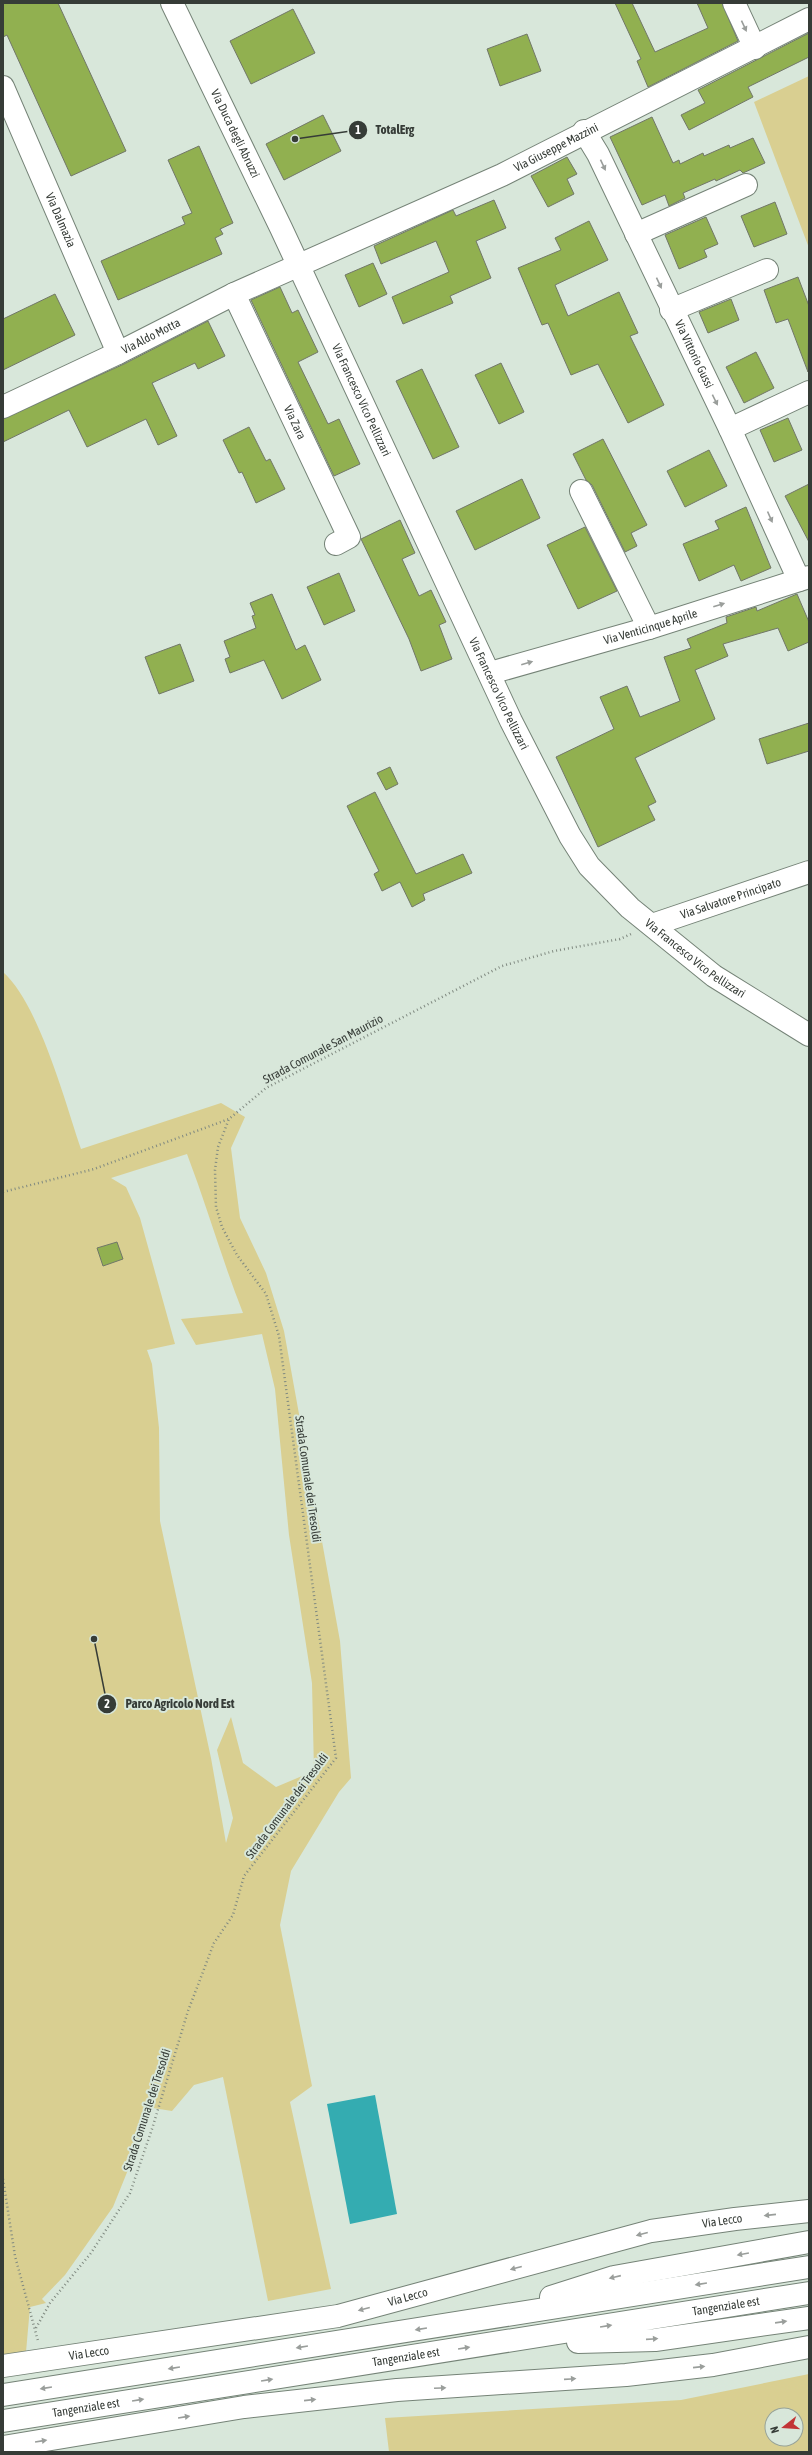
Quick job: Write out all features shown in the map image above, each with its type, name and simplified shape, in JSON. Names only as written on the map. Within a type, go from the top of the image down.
[{"type":"main road","name":"Via Duca degli Abruzzi","points":[[172,3],[298,265]]},
{"type":"main road","points":[[734,3],[755,48]]},
{"type":"main road","name":"Via Giuseppe Mazzini","points":[[298,265],[502,175],[584,131],[755,48],[809,19]]},
{"type":"main road","name":"Via Dalmazia","points":[[3,87],[118,353]]},
{"type":"main road","name":"Via Vittorio Gussi","points":[[584,131],[598,154],[671,310],[804,578]]},
{"type":"main road","points":[[636,234],[746,185]]},
{"type":"main road","name":"Via Aldo Motta","points":[[3,407],[118,353],[234,294],[298,265]]},
{"type":"main road","name":"Via Francesco Vico Pellizzari","points":[[298,265],[540,782],[589,866],[630,908],[714,976],[809,1036]]},
{"type":"main road","points":[[671,310],[767,270]]},
{"type":"main road","name":"Via Zara","points":[[234,294],[349,537],[336,544]]},
{"type":"main road","points":[[730,429],[809,392]]},
{"type":"main road","points":[[581,491],[649,628]]},
{"type":"main road","name":"Via Venticinque Aprile","points":[[490,673],[649,628],[804,578]]},
{"type":"main road","name":"Via Salvatore Principato","points":[[652,925],[809,872]]},
{"type":"main road","name":"Via Lecco","points":[[3,2366],[338,2316],[651,2231],[735,2219],[809,2212]]},
{"type":"main road","points":[[473,2320],[614,2277],[809,2242]]},
{"type":"main road","points":[[3,2395],[809,2267]]},
{"type":"main road","name":"Tangenziale est","points":[[3,2422],[809,2293]]},
{"type":"main road","points":[[487,2345],[655,2340],[809,2318]]},
{"type":"main road","points":[[3,2447],[244,2407],[397,2390],[626,2374],[713,2365],[809,2347]]},
{"type":"path","name":"Strada Comunale San Maurizio","points":[[3,1192],[94,1168],[229,1119],[266,1088],[502,966],[554,951],[620,939],[652,925]]},
{"type":"path","name":"Strada Comunale dei Tresoldi","points":[[3,2180],[15,2256],[36,2328],[50,2303],[91,2253],[130,2193],[152,2130],[188,2011],[214,1944],[232,1915],[244,1876],[336,1758],[279,1336],[266,1294],[237,1255],[222,1227],[216,1207],[215,1170],[218,1147],[229,1119]]},
{"type":"shaded area","points":[[809,76],[809,248],[754,102]]},
{"type":"shaded area","points":[[3,972],[16,987],[39,1030],[50,1055],[81,1149],[221,1103],[245,1117],[231,1148],[240,1218],[266,1273],[284,1331],[340,1641],[351,1778],[339,1792],[291,1871],[280,1925],[312,2086],[290,2102],[331,2289],[268,2301],[223,2077],[194,2085],[172,2111],[153,2108],[113,2207],[65,2275],[42,2299],[46,2303],[30,2307],[26,2352],[3,2356]],"holes":[[[187,1154],[243,1313],[181,1319],[196,1345],[262,1334],[275,1389],[289,1535],[312,1683],[314,1771],[276,1787],[243,1763],[231,1717],[217,1750],[233,1818],[226,1843],[211,1758],[160,1521],[159,1428],[152,1364],[147,1350],[175,1344],[140,1218],[126,1187],[111,1178]]]},
{"type":"shaded area","points":[[809,2374],[809,2452],[389,2452],[385,2418],[681,2400]]},
{"type":"water","points":[[375,2095],[397,2214],[350,2224],[327,2104]]},
{"type":"building","points":[[3,3],[58,3],[126,151],[71,176],[7,35],[3,37]]},
{"type":"building","points":[[615,3],[632,3],[655,52],[708,28],[697,3],[722,3],[738,41],[648,87],[637,61],[641,59]]},
{"type":"building","points":[[293,9],[315,53],[251,84],[230,41]]},
{"type":"building","points":[[809,33],[809,57],[748,87],[753,97],[689,130],[681,115],[705,103],[698,90]]},
{"type":"building","points":[[527,34],[541,71],[500,86],[487,49]]},
{"type":"building","points":[[323,115],[341,151],[284,180],[266,144]]},
{"type":"building","points":[[652,117],[673,163],[679,160],[680,164],[703,153],[704,156],[729,145],[730,148],[753,138],[765,163],[743,173],[740,170],[716,181],[715,179],[683,193],[685,198],[669,206],[665,195],[642,205],[610,137]]},
{"type":"building","points":[[199,146],[233,223],[220,229],[223,234],[215,238],[222,254],[118,300],[101,261],[185,224],[182,217],[192,213],[168,160]]},
{"type":"building","points":[[567,157],[577,174],[567,179],[574,194],[548,207],[531,176]]},
{"type":"building","points":[[494,200],[506,228],[476,241],[491,278],[450,296],[453,303],[403,324],[392,297],[449,272],[436,241],[381,264],[374,246],[453,210],[456,216]]},
{"type":"building","points":[[775,202],[787,234],[754,247],[741,216]]},
{"type":"building","points":[[706,217],[718,244],[704,250],[707,257],[679,269],[665,235]]},
{"type":"building","points":[[589,221],[608,260],[555,285],[568,316],[619,292],[638,333],[630,336],[664,405],[628,423],[598,364],[571,375],[548,323],[542,325],[518,268],[561,250],[555,238]]},
{"type":"building","points":[[373,263],[387,294],[359,307],[345,275]]},
{"type":"building","points":[[798,277],[809,306],[808,372],[788,319],[776,323],[764,290]]},
{"type":"building","points":[[280,287],[292,313],[298,310],[318,352],[298,362],[328,424],[339,419],[360,464],[334,476],[251,300]]},
{"type":"building","points":[[55,294],[75,335],[3,370],[3,319]]},
{"type":"building","points":[[731,299],[739,320],[708,333],[699,312]]},
{"type":"building","points":[[208,321],[225,356],[198,369],[195,363],[152,383],[177,436],[158,445],[146,419],[87,447],[69,410],[3,442],[3,419],[124,364]]},
{"type":"building","points":[[756,352],[774,388],[744,403],[726,367]]},
{"type":"building","points":[[501,363],[524,412],[499,424],[475,375]]},
{"type":"building","points":[[422,369],[459,447],[433,459],[396,381]]},
{"type":"building","points":[[788,418],[802,450],[774,462],[760,430]]},
{"type":"building","points":[[249,427],[266,461],[270,459],[285,489],[256,503],[242,472],[239,473],[223,440]]},
{"type":"building","points":[[603,439],[647,525],[631,533],[637,546],[625,552],[592,485],[586,480],[573,454]]},
{"type":"building","points":[[709,450],[727,486],[685,507],[667,471]]},
{"type":"building","points":[[522,479],[540,518],[475,550],[456,511]]},
{"type":"building","points":[[809,484],[809,542],[785,496]]},
{"type":"building","points":[[746,507],[771,568],[741,581],[734,565],[699,581],[683,544],[719,529],[715,521]]},
{"type":"building","points":[[400,520],[415,553],[402,559],[419,596],[431,590],[446,622],[439,625],[452,659],[421,671],[409,639],[361,539]]},
{"type":"building","points":[[585,527],[617,591],[578,609],[547,545]]},
{"type":"building","points":[[339,573],[355,611],[324,625],[307,587]]},
{"type":"building","points":[[272,594],[296,650],[305,645],[321,680],[282,699],[264,660],[230,673],[225,659],[230,657],[224,641],[256,628],[252,616],[255,615],[250,603]]},
{"type":"building","points":[[797,594],[809,622],[809,642],[788,651],[778,628],[723,644],[728,656],[695,670],[715,719],[635,758],[656,802],[648,806],[655,820],[598,847],[556,757],[614,729],[600,697],[627,686],[640,717],[680,701],[664,657],[691,648],[687,639],[727,623],[726,617],[756,607],[757,611]]},
{"type":"building","points":[[180,644],[194,681],[159,694],[145,657]]},
{"type":"building","points":[[809,723],[809,751],[767,764],[759,739]]},
{"type":"building","points":[[390,767],[398,784],[386,790],[377,773]]},
{"type":"building","points":[[375,792],[416,874],[463,854],[472,873],[423,894],[425,900],[412,907],[400,882],[382,891],[374,874],[379,871],[347,806]]},
{"type":"building","points":[[117,1242],[123,1259],[103,1266],[97,1248]]},
{"type":"place","name":"TotalErg","points":[[295,139]]},
{"type":"place","name":"Parco Agricolo Nord Est","points":[[94,1639]]}]
